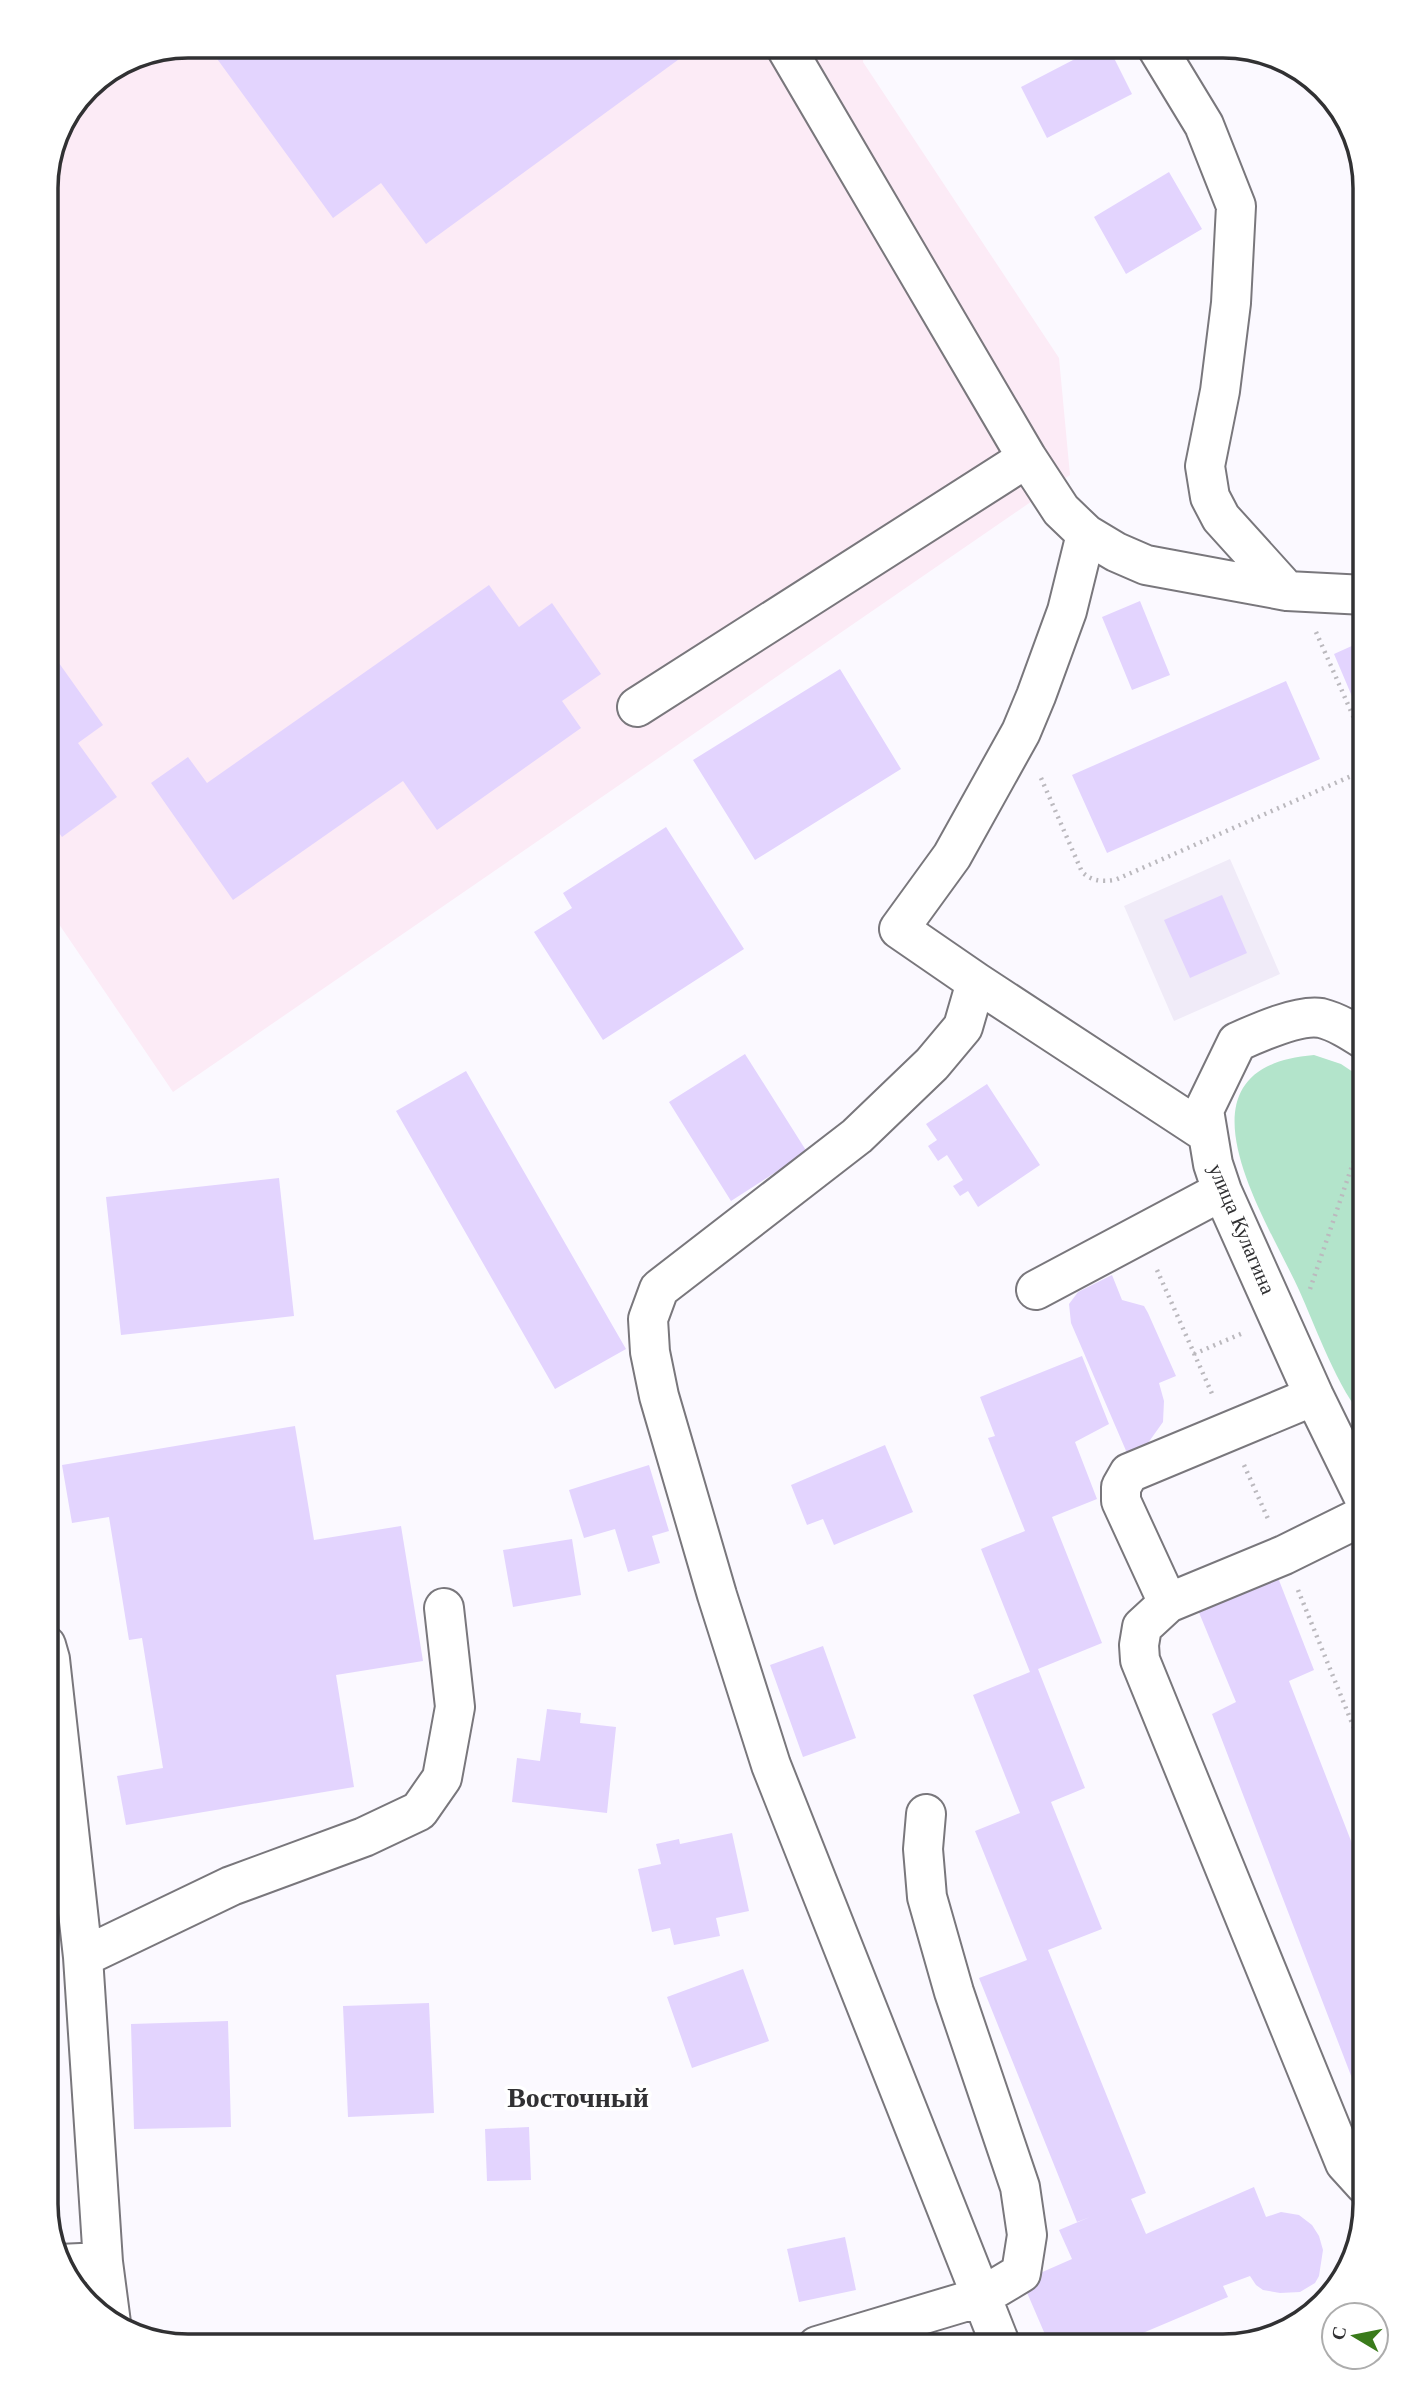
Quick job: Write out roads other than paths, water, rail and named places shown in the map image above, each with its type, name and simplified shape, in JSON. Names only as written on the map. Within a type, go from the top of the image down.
[{"type":"street","points":[[792,58],[1027,458],[1061,510],[1086,534],[1116,552],[1146,565],[1293,592],[1353,594]]},
{"type":"street","points":[[1163,58],[1204,125],[1236,205],[1231,303],[1220,391],[1205,466],[1210,497],[1221,518],[1293,592]]},
{"type":"street","points":[[637,707],[1027,458]]},
{"type":"street","points":[[1086,534],[1067,611],[1037,696],[1021,732],[952,856],[899,929],[1208,1134]]},
{"type":"street","points":[[976,982],[963,1027],[932,1064],[857,1136],[659,1289],[648,1319],[650,1352],[659,1396],[717,1595],[771,1765],[996,2334]]},
{"type":"street","name":"улица Кулагина","points":[[1353,1032],[1318,1017],[1276,1025],[1237,1042],[1204,1110],[1213,1164],[1222,1191],[1314,1396],[1353,1474]]},
{"type":"street","points":[[1036,1290],[1222,1191]]},
{"type":"street","points":[[1168,1603],[1121,1501],[1121,1486],[1129,1473],[1314,1396]]},
{"type":"street","points":[[1353,1522],[1168,1603],[1142,1627],[1139,1645],[1140,1660],[1345,2163],[1353,2171]]},
{"type":"street","points":[[83,1957],[231,1886],[364,1837],[419,1811],[442,1778],[455,1707],[444,1608]]},
{"type":"street","points":[[58,1731],[83,1957],[103,2262],[109,2307]]},
{"type":"street","points":[[857,2334],[981,2297],[1021,2273],[1027,2235],[1020,2187],[954,1992],[928,1897],[923,1849],[926,1814]]},
{"type":"street","points":[[72,2263],[103,2262]]},
{"type":"district","name":"Восточный","points":[[578,2097]]}]
